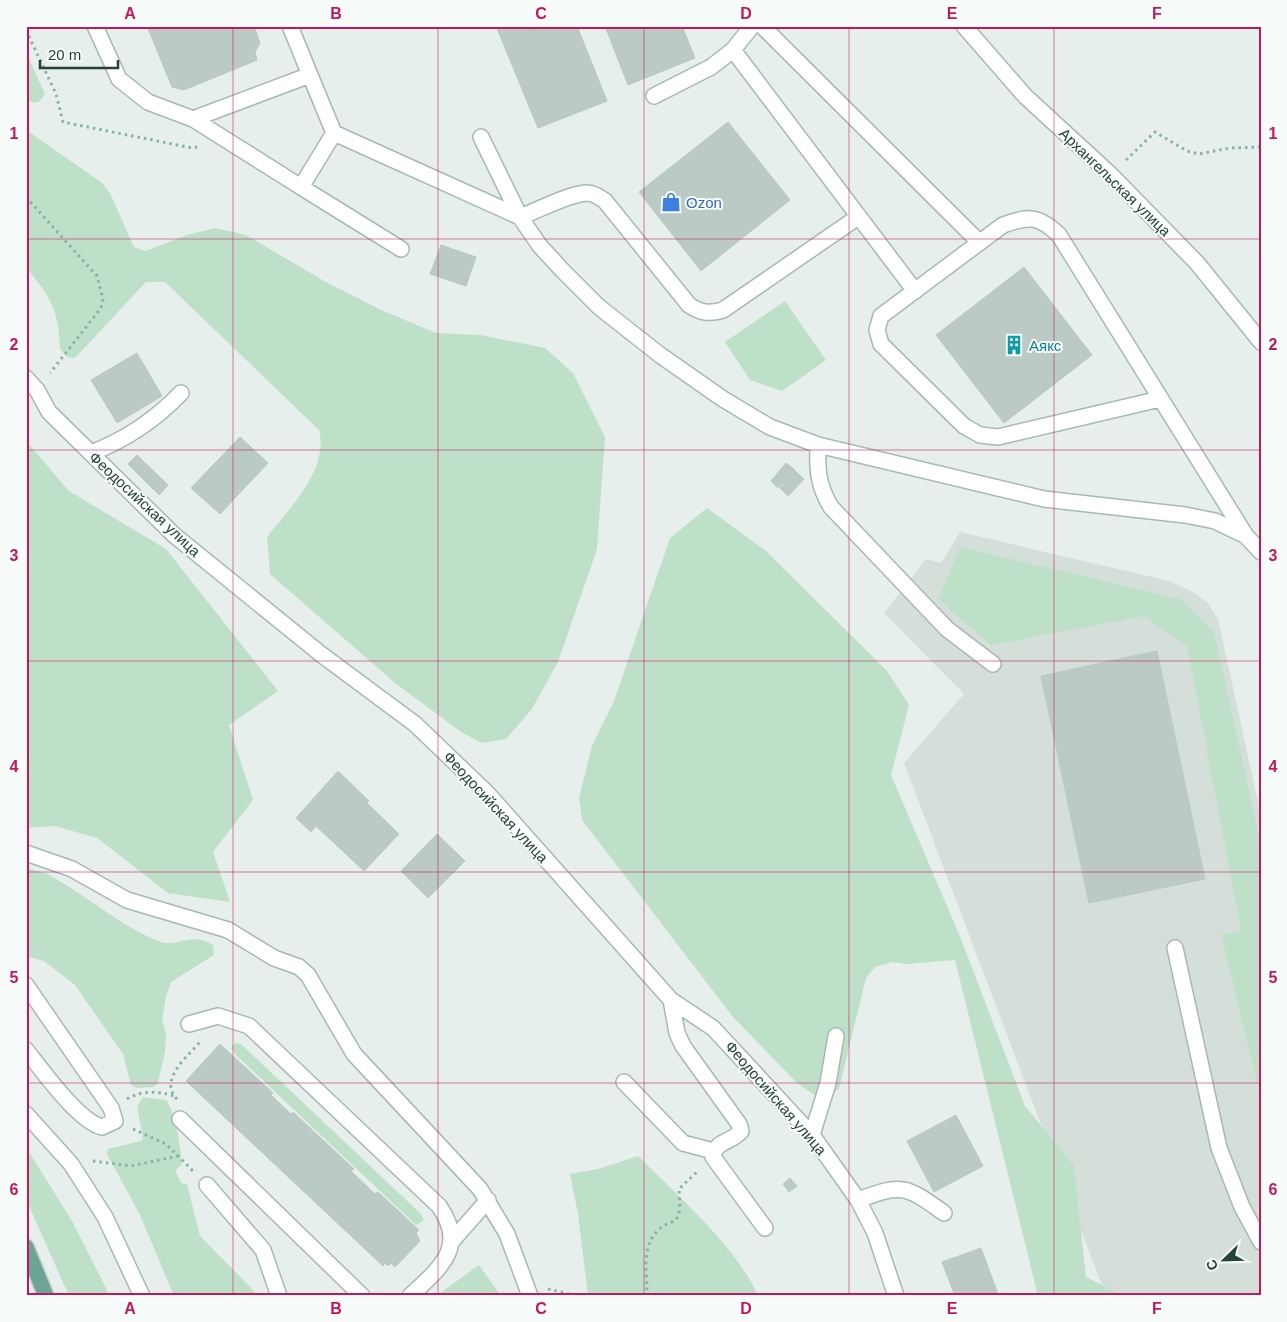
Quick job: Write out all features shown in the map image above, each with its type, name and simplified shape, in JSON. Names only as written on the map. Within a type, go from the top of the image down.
[{"type":"main road","points":[[26,1247],[46,1296]]},
{"type":"street","points":[[95,26],[119,79],[148,102],[193,119],[401,249]]},
{"type":"street","points":[[290,26],[334,133],[520,217],[578,195],[589,193],[597,195],[605,201],[689,305],[700,312],[711,313],[723,310],[858,217]]},
{"type":"street","points":[[654,96],[711,67],[733,50],[752,26]]},
{"type":"street","points":[[762,26],[980,242]]},
{"type":"street","name":"Архангельская улица","points":[[964,26],[1025,96],[1111,175],[1197,263],[1261,342]]},
{"type":"street","points":[[733,50],[915,291]]},
{"type":"street","points":[[193,119],[310,75]]},
{"type":"street","points":[[301,186],[334,133]]},
{"type":"street","points":[[481,137],[520,217],[540,246],[587,295],[660,354],[748,415],[770,427],[818,445],[1044,499],[1185,515],[1215,521],[1246,536]]},
{"type":"street","points":[[1160,399],[998,437],[980,435],[964,426],[881,344],[877,330],[881,316],[1003,225],[1024,218],[1044,221],[1058,235],[1246,536],[1261,552]]},
{"type":"street","name":"Феодосийская улица","points":[[26,378],[37,390],[49,412],[174,536],[322,655],[415,724],[488,794],[671,1000],[713,1028],[812,1135],[858,1200],[875,1233],[896,1296]]},
{"type":"street","points":[[91,453],[148,423],[161,414],[181,393]]},
{"type":"street","points":[[818,445],[818,474],[822,493],[831,507],[947,628],[993,664]]},
{"type":"street","points":[[26,853],[72,869],[127,900],[228,930],[274,958],[299,967],[308,974],[354,1054],[480,1189],[488,1200],[507,1234],[530,1296]]},
{"type":"street","points":[[1175,948],[1219,1148],[1242,1207],[1261,1242]]},
{"type":"street","points":[[26,985],[113,1114],[102,1127],[95,1126],[86,1118],[53,1084],[26,1050]]},
{"type":"street","points":[[671,1000],[677,1033],[683,1046],[739,1124],[741,1131],[737,1136],[718,1146],[713,1154]]},
{"type":"street","points":[[189,1024],[218,1016],[249,1026],[439,1206],[451,1228],[452,1241],[448,1256],[434,1275],[410,1296]]},
{"type":"street","points":[[812,1135],[828,1083],[836,1036]]},
{"type":"street","points":[[624,1082],[683,1143],[713,1154],[765,1228]]},
{"type":"street","points":[[26,1114],[72,1164],[105,1217],[142,1296]]},
{"type":"street","points":[[180,1119],[362,1296]]},
{"type":"street","points":[[207,1185],[263,1250],[278,1296]]},
{"type":"street","points":[[858,1200],[896,1188],[920,1196],[944,1213]]},
{"type":"street","points":[[452,1241],[488,1200]]},
{"type":"path","points":[[26,30],[56,94],[63,122],[192,148]]},
{"type":"path","points":[[1111,175],[1155,132],[1187,151],[1199,154],[1230,148],[1261,147]]},
{"type":"path","points":[[26,197],[97,276],[102,299],[100,308],[37,390]]},
{"type":"path","points":[[174,1096],[171,1083],[176,1068],[205,1037]]},
{"type":"path","points":[[181,1103],[174,1096],[159,1092],[138,1093],[113,1114],[166,1144],[207,1185]]},
{"type":"path","points":[[644,1296],[649,1241],[654,1233],[665,1224],[675,1221],[679,1215],[679,1189],[713,1154]]},
{"type":"path","points":[[91,1160],[131,1166],[178,1156]]},
{"type":"shaded area","points":[[960,532],[1169,581],[1191,591],[1207,602],[1218,619],[1261,816],[1261,1296],[1106,1296],[904,763],[964,694],[884,613],[926,559],[941,563]]},
{"type":"green space","points":[[26,53],[45,94],[39,102],[34,103],[26,99]]},
{"type":"green space","points":[[26,130],[101,182],[110,193],[134,247],[146,251],[187,235],[215,228],[246,235],[324,281],[381,310],[436,333],[480,335],[545,348],[573,373],[605,437],[597,549],[558,662],[532,709],[506,739],[482,743],[461,732],[395,683],[270,574],[267,537],[296,501],[313,474],[321,445],[319,430],[165,282],[146,282],[75,358],[67,357],[60,349],[58,325],[52,305],[42,287],[26,268]]},
{"type":"green space","points":[[785,301],[826,360],[782,391],[750,380],[725,342]]},
{"type":"green space","points":[[26,441],[69,491],[166,549],[278,691],[229,725],[253,800],[213,852],[230,902],[168,893],[97,838],[55,826],[26,828]]},
{"type":"green space","points":[[707,508],[766,551],[887,671],[909,705],[891,775],[959,934],[1025,1106],[1074,1166],[1086,1277],[1124,1296],[1038,1296],[955,960],[907,964],[892,962],[875,967],[866,978],[839,1089],[827,1097],[813,1094],[796,1082],[733,1017],[582,820],[579,798],[592,746],[614,701],[670,538]]},
{"type":"green space","points":[[960,547],[1180,599],[1214,631],[1261,845],[1261,1099],[1221,935],[1241,930],[1187,646],[1144,616],[991,645],[938,599]]},
{"type":"green space","points":[[26,868],[48,874],[135,930],[161,942],[173,943],[197,939],[213,945],[214,955],[171,982],[162,1020],[166,1034],[165,1052],[158,1082],[154,1087],[136,1088],[131,1085],[123,1054],[75,985],[44,961],[30,957],[26,953]]},
{"type":"green space","points":[[235,1043],[241,1044],[421,1214],[424,1220],[416,1225],[235,1054],[231,1048]]},
{"type":"green space","points":[[143,1097],[166,1100],[173,1113],[182,1165],[175,1170],[181,1183],[187,1184],[200,1236],[259,1296],[174,1296],[140,1215],[107,1154],[108,1149],[141,1141],[143,1138],[137,1106]]},
{"type":"green space","points":[[26,1147],[72,1221],[110,1296],[69,1296],[26,1199]]},
{"type":"green space","points":[[638,1156],[705,1222],[736,1259],[758,1296],[588,1296],[578,1214],[570,1174],[598,1169]]},
{"type":"green space","points":[[479,1265],[501,1296],[436,1296]]},
{"type":"building","points":[[147,26],[254,26],[260,43],[255,52],[257,60],[184,90],[172,87]]},
{"type":"building","points":[[496,26],[577,26],[607,101],[538,128]]},
{"type":"building","points":[[605,26],[682,26],[695,58],[628,85]]},
{"type":"building","points":[[728,122],[790,200],[701,271],[639,192]]},
{"type":"building","points":[[441,245],[476,257],[466,286],[430,274]]},
{"type":"building","name":"Аякс","points":[[1024,267],[1092,355],[1004,423],[936,335]]},
{"type":"building","points":[[137,353],[162,396],[117,423],[91,380]]},
{"type":"building","points":[[240,437],[268,463],[220,514],[191,488]]},
{"type":"building","points":[[137,455],[168,485],[159,495],[128,464]]},
{"type":"building","points":[[786,463],[795,470],[778,488],[771,481]]},
{"type":"building","points":[[795,471],[804,479],[788,496],[780,488]]},
{"type":"building","points":[[1157,651],[1205,879],[1089,903],[1041,676]]},
{"type":"building","points":[[338,771],[399,834],[364,871],[316,826],[311,832],[296,818]]},
{"type":"building","points":[[437,834],[465,861],[428,898],[401,871]]},
{"type":"building","points":[[220,1044],[273,1093],[271,1095],[291,1114],[293,1112],[354,1169],[351,1171],[375,1194],[378,1192],[419,1230],[416,1233],[420,1241],[395,1267],[391,1263],[388,1266],[385,1263],[383,1266],[186,1081]]},
{"type":"building","points":[[956,1115],[983,1166],[934,1192],[907,1141]]},
{"type":"building","points":[[790,1178],[797,1186],[789,1192],[783,1184]]},
{"type":"building","points":[[981,1248],[998,1294],[955,1296],[942,1262]]},
{"type":"place","name":"Ozon","points":[[671,202]]},
{"type":"place","name":"Аякс","points":[[1014,345]]}]
